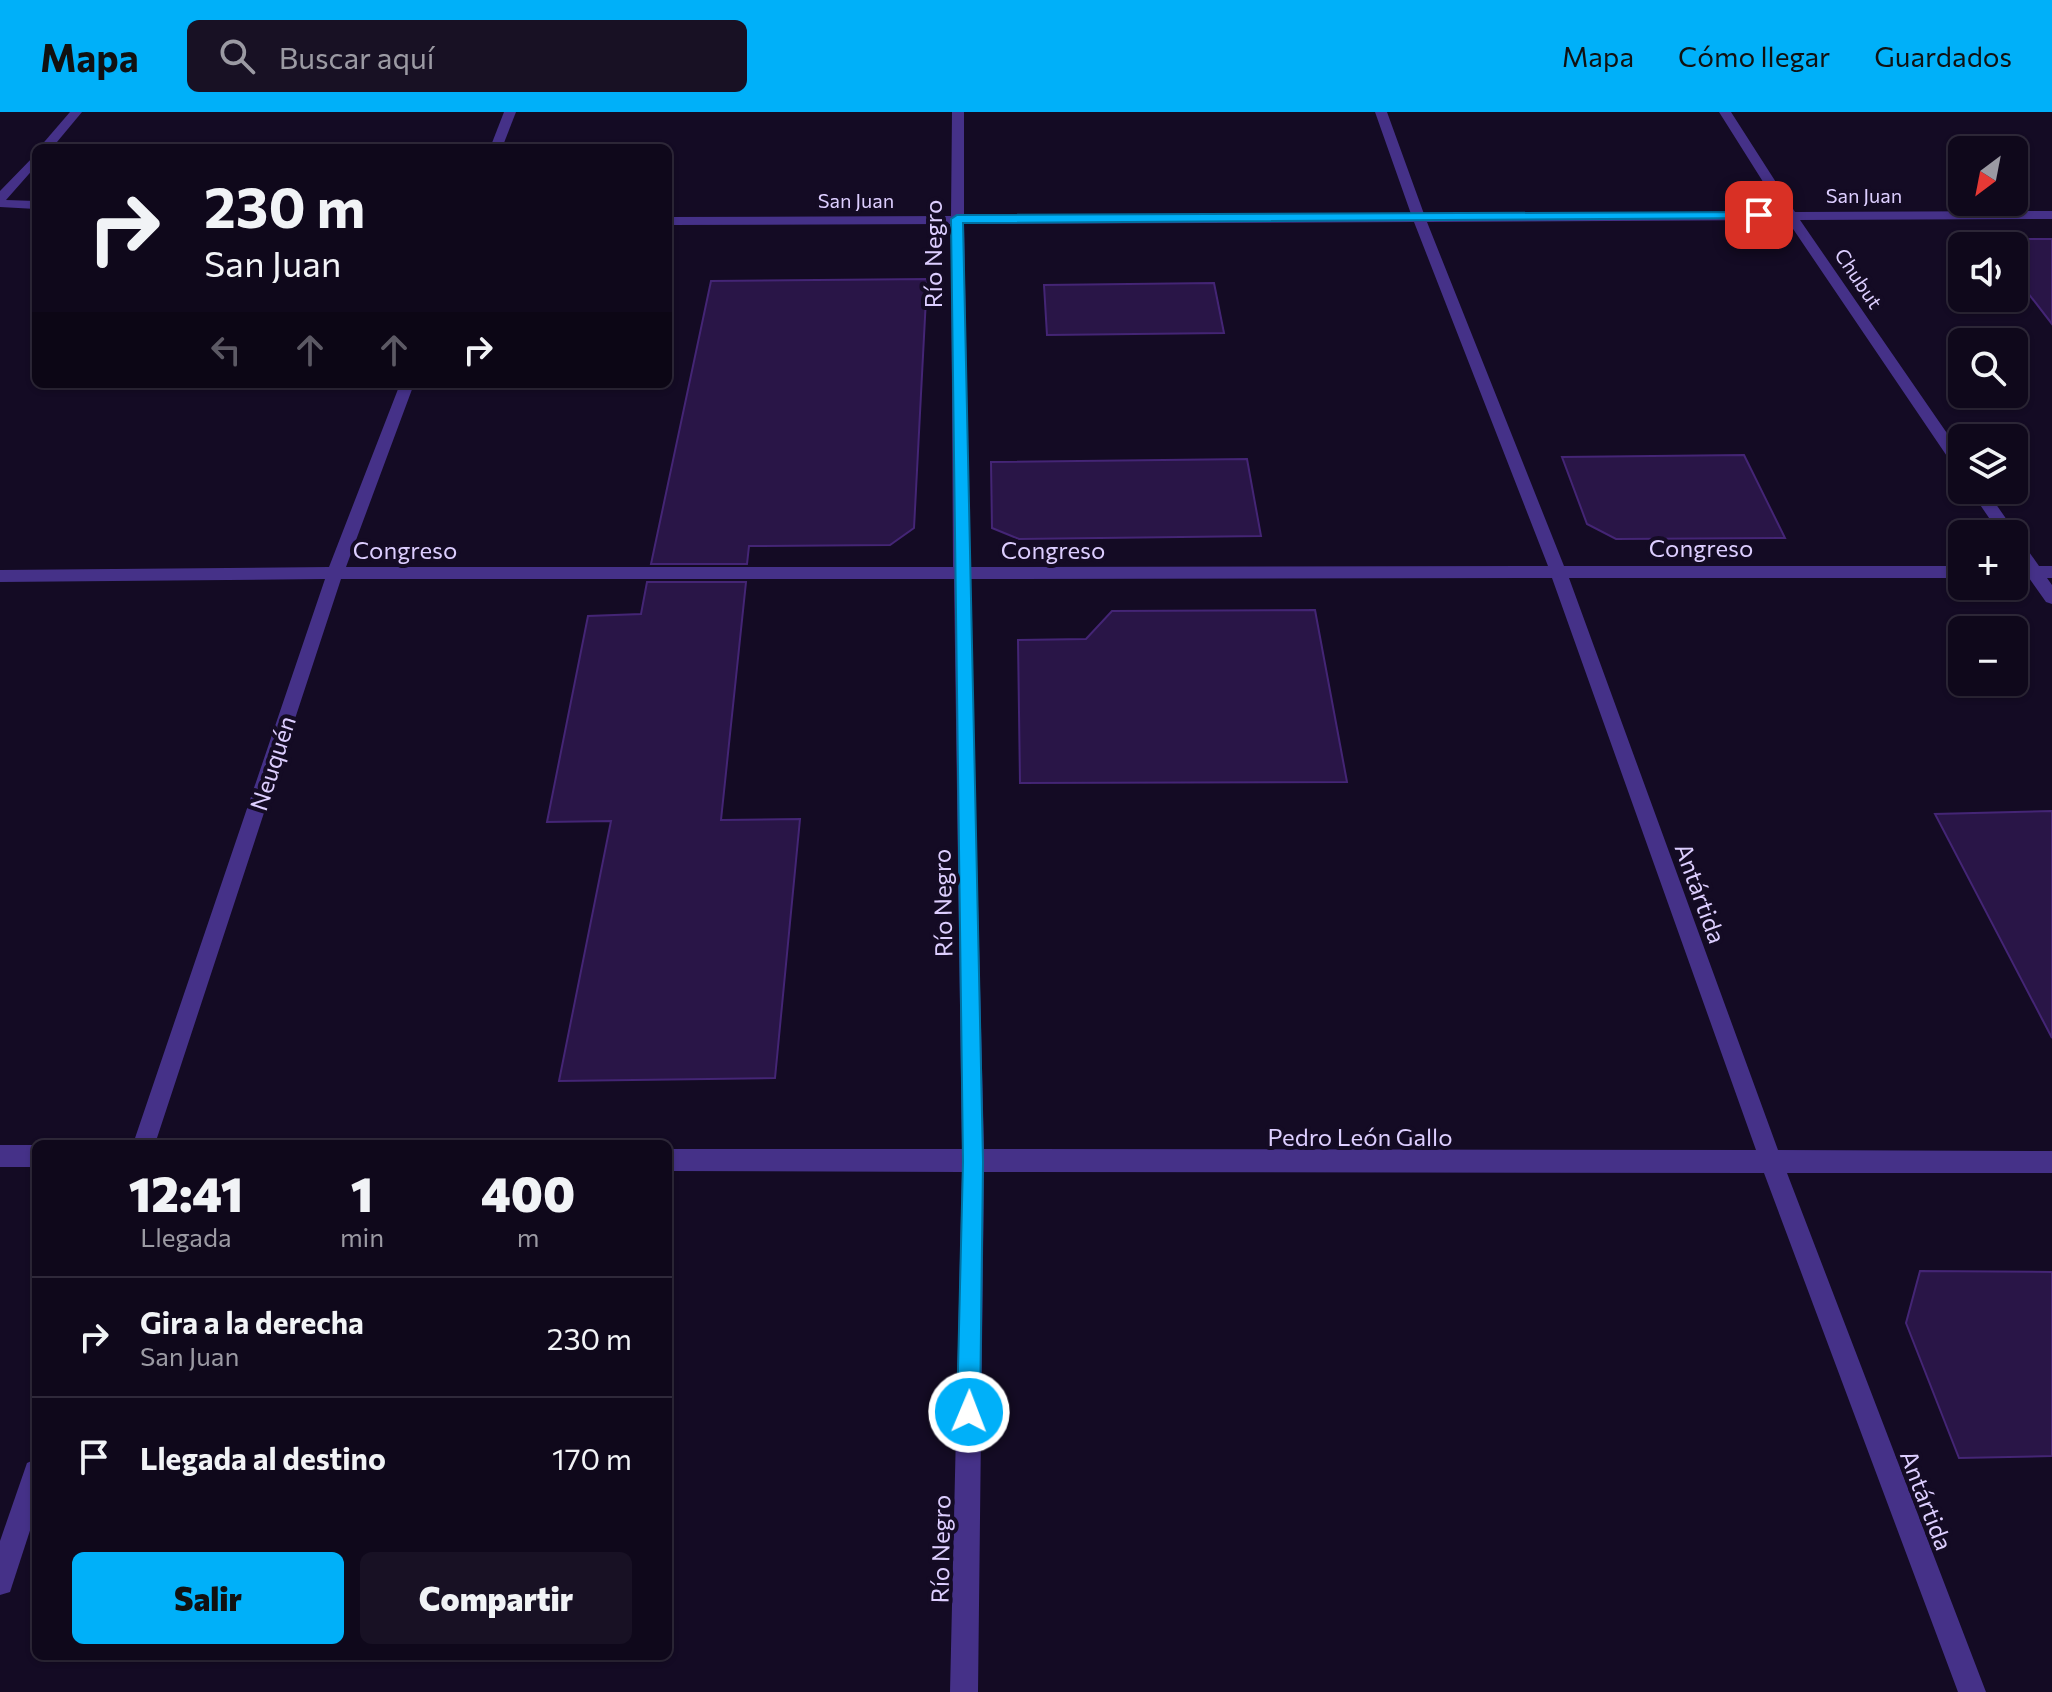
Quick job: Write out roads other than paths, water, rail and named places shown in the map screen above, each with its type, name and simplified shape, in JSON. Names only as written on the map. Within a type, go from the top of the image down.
[{"type":"street","points":[[48,144],[76,112]]},
{"type":"street","points":[[498,144],[510,112]]},
{"type":"street","name":"Río Negro","points":[[958,112],[962,573],[973,1162],[964,1692]]},
{"type":"street","name":"Antártida","points":[[1381,112],[1419,218],[1558,571],[1771,1161],[1972,1692]]},
{"type":"street","name":"Chubut","points":[[1725,112],[1790,215],[1948,446]]},
{"type":"street","points":[[0,201],[32,163]]},
{"type":"street","points":[[0,201],[32,205]]},
{"type":"street","name":"San Juan","points":[[672,221],[2052,215]]},
{"type":"street","name":"Neuquén","points":[[145,1140],[335,573],[405,388]]},
{"type":"street","points":[[2028,563],[2052,598]]},
{"type":"street","name":"Congreso","points":[[0,576],[1948,572]]},
{"type":"street","points":[[2028,572],[2052,572]]},
{"type":"street","points":[[0,1156],[32,1156]]},
{"type":"street","name":"Pedro León Gallo","points":[[672,1160],[2052,1162]]},
{"type":"street","points":[[0,1582],[32,1484]]}]
